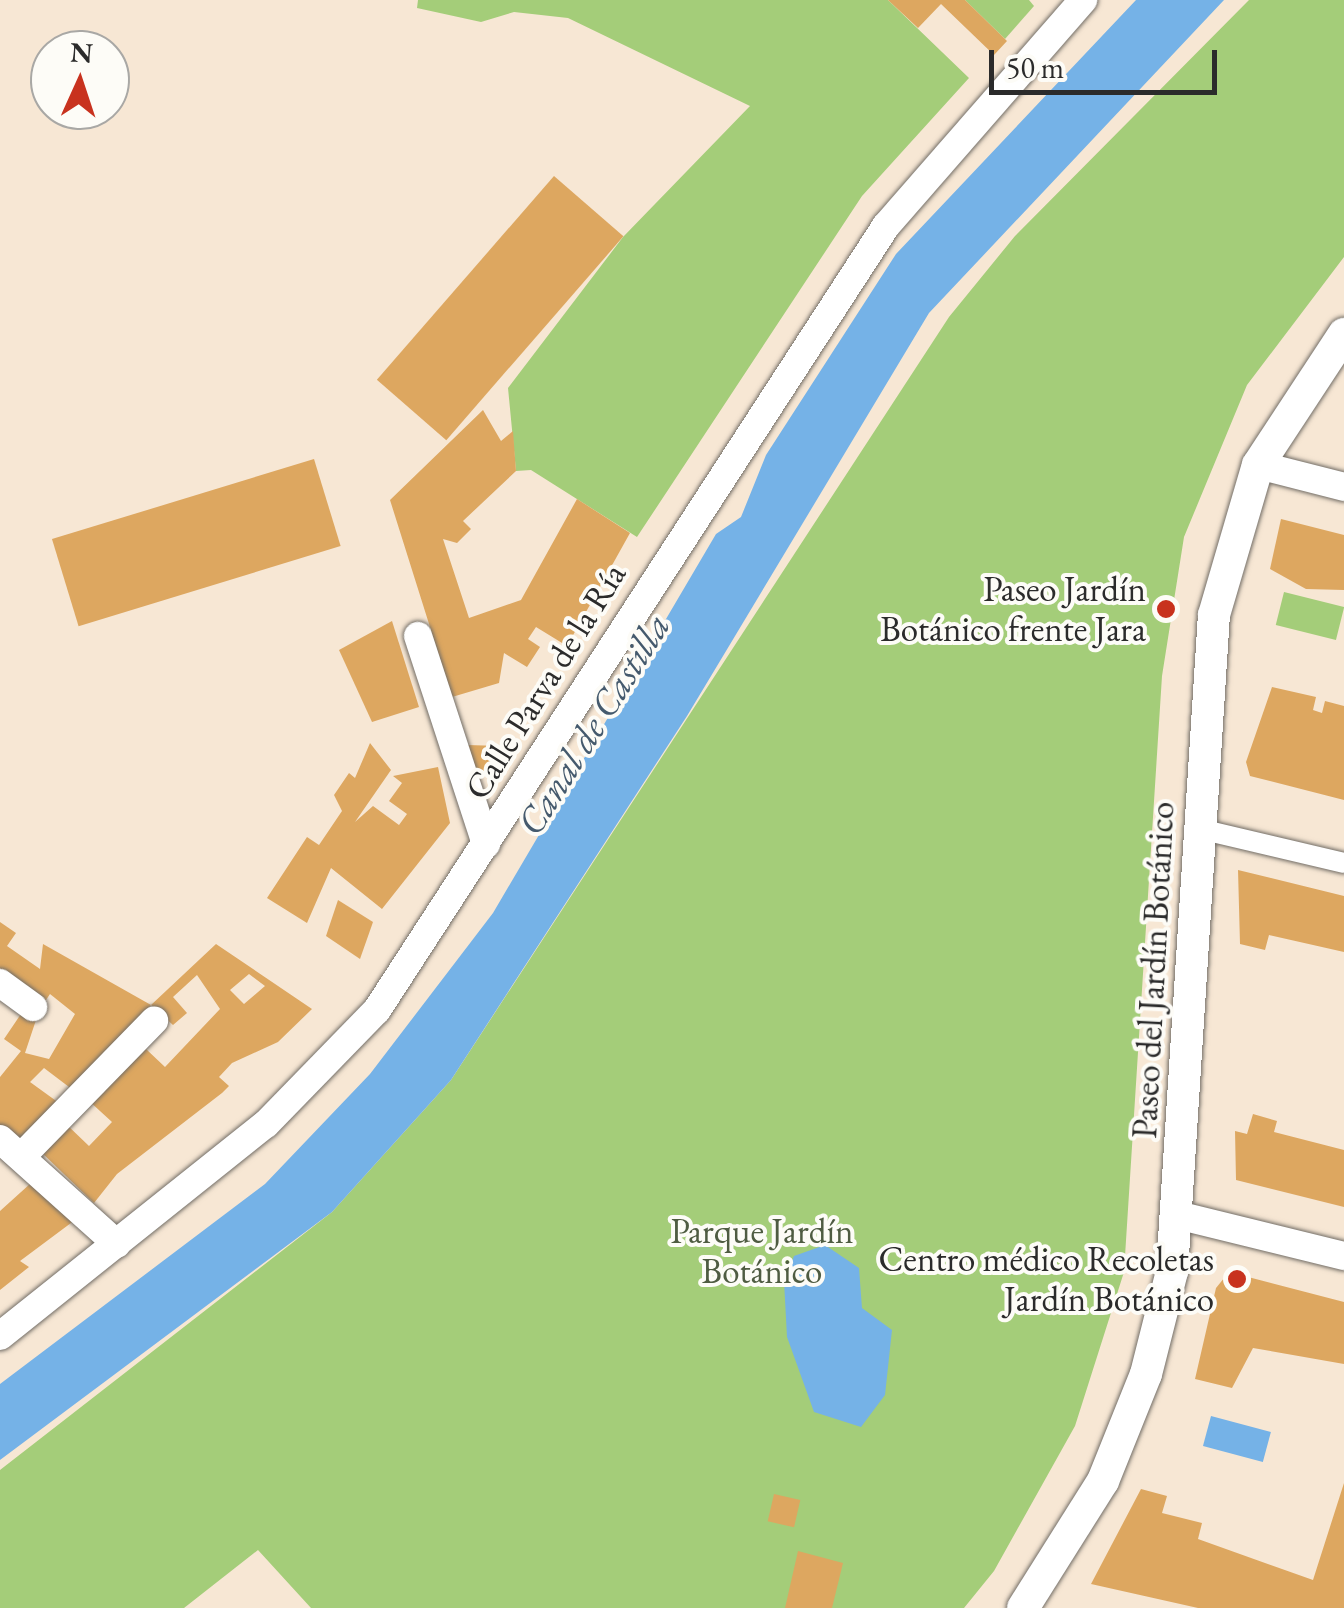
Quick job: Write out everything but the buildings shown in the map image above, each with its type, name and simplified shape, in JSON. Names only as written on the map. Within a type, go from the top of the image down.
[{"type":"street","name":"Calle Parva de la Ría","points":[[0,1336],[118,1244],[330,1065],[486,844],[886,226],[1083,0]]},
{"type":"street","name":"Paseo del Jardín Botánico","points":[[1023,1608],[1103,1480],[1146,1374],[1181,1216],[1214,616],[1258,465],[1344,334]]},
{"type":"street","points":[[1258,465],[1344,487]]},
{"type":"street","points":[[418,636],[486,844]]},
{"type":"street","points":[[1200,829],[1344,863]]},
{"type":"street","points":[[0,984],[33,1006]]},
{"type":"street","points":[[25,1154],[154,1020]]},
{"type":"street","points":[[0,1138],[25,1154],[118,1244]]},
{"type":"street","points":[[1181,1216],[1344,1256]]},
{"type":"green space","points":[[418,0],[888,0],[969,78],[862,196],[637,537],[531,470],[516,471],[508,388],[623,237],[750,106],[568,18],[514,12],[481,22],[417,8]]},
{"type":"green space","points":[[965,0],[1029,0],[1034,6],[1005,39]]},
{"type":"green space","name":"Parque Jardín Botánico","points":[[1249,0],[1344,0],[1344,257],[1247,385],[1184,537],[1162,676],[1124,1272],[1075,1426],[994,1571],[964,1608],[311,1608],[258,1550],[184,1608],[0,1608],[0,1470],[332,1212],[451,1080],[949,317],[1015,236]]},
{"type":"green space","points":[[1284,592],[1344,607],[1336,640],[1276,625]]},
{"type":"water","points":[[1136,0],[1224,0],[929,313],[687,716],[451,1080],[332,1212],[0,1460],[0,1384],[265,1184],[370,1074],[493,913],[716,534],[741,517],[766,455],[896,254]]},
{"type":"water","points":[[825,1245],[859,1268],[862,1308],[892,1330],[885,1395],[861,1427],[814,1412],[787,1337],[784,1281],[794,1256]]},
{"type":"water","points":[[1211,1416],[1271,1432],[1263,1462],[1203,1446]]},
{"type":"place","name":"Paseo Jardín Botánico frente Jara","points":[[1166,609]]},
{"type":"place","name":"Centro médico Recoletas Jardín Botánico","points":[[1237,1279]]},
{"type":"water label","name":"Canal de Castilla","points":[[593,724]]}]
